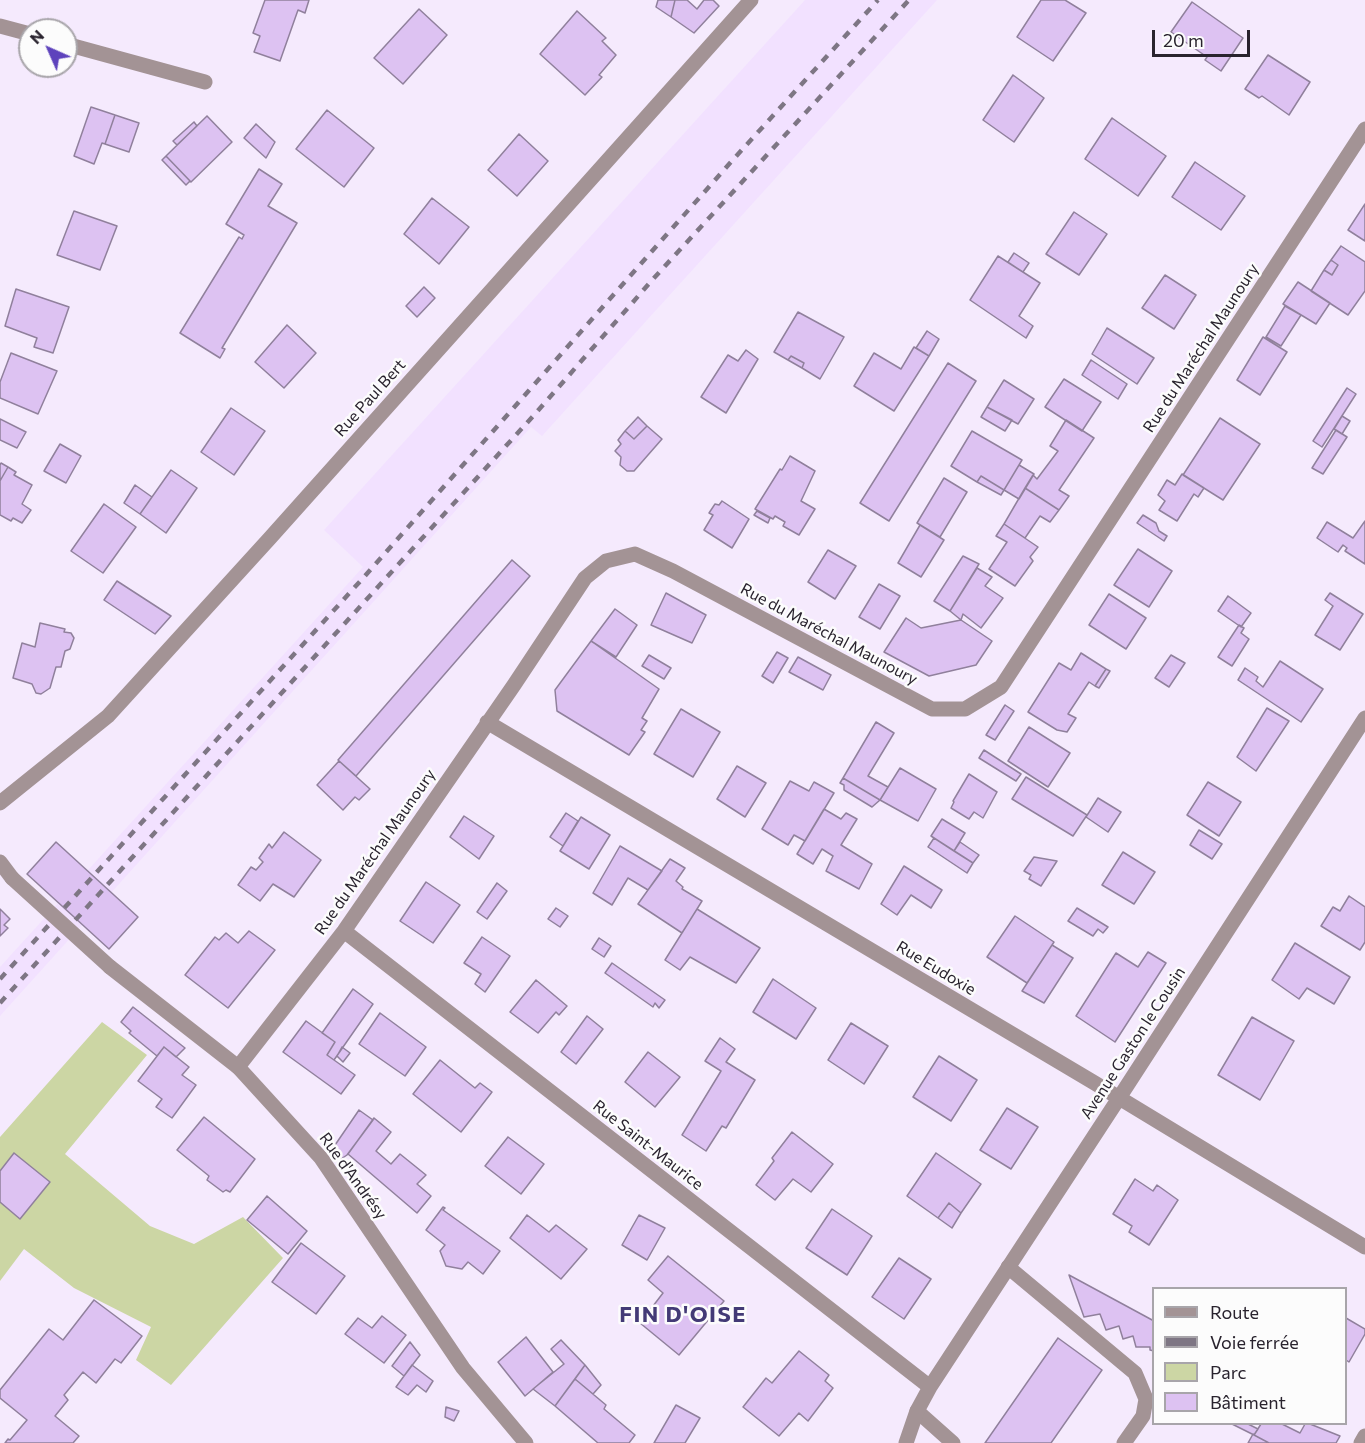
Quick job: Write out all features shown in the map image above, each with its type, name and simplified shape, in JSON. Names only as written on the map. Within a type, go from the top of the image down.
[{"type":"street","name":"Rue Paul Bert","points":[[0,803],[108,716],[751,0]]},
{"type":"street","points":[[0,26],[18,31]]},
{"type":"street","points":[[78,47],[205,82]]},
{"type":"street","name":"Rue du Maréchal Maunoury","points":[[238,1067],[344,931],[585,578],[606,561],[635,554],[673,571],[932,709],[965,708],[1001,687],[1365,129]]},
{"type":"street","name":"Avenue Gaston le Cousin","points":[[906,1443],[917,1411],[930,1387],[1365,718]]},
{"type":"street","name":"Rue Eudoxie","points":[[487,722],[1365,1246]]},
{"type":"street","name":"Rue d'Andrésy","points":[[0,862],[12,878],[110,967],[238,1067],[321,1158],[463,1368],[526,1443]]},
{"type":"street","name":"Rue Saint-Maurice","points":[[344,931],[930,1387]]},
{"type":"street","points":[[1008,1267],[1135,1373],[1146,1398],[1143,1416],[1124,1443]]},
{"type":"street","points":[[917,1411],[953,1443]]},
{"type":"street","points":[[1361,1443],[1365,1436]]},
{"type":"shaded area","points":[[805,0],[937,0],[542,436],[531,427],[0,1016],[0,967],[363,567],[324,530]]},
{"type":"green space","points":[[102,1022],[147,1055],[65,1154],[150,1226],[194,1244],[243,1217],[283,1258],[171,1385],[136,1360],[151,1327],[74,1288],[24,1249],[0,1281],[0,1137]]},
{"type":"building","points":[[265,0],[309,0],[305,13],[298,10],[280,61],[254,52],[260,36],[253,33]]},
{"type":"building","points":[[658,0],[675,0],[671,17],[656,7]]},
{"type":"building","points":[[675,0],[687,0],[697,9],[704,0],[713,0],[719,6],[694,33],[671,17]]},
{"type":"building","points":[[1041,0],[1065,0],[1086,13],[1053,61],[1017,37]]},
{"type":"building","points":[[1192,2],[1243,38],[1221,71],[1205,60],[1207,57],[1171,32]]},
{"type":"building","points":[[419,9],[447,35],[403,84],[374,58]]},
{"type":"building","points":[[577,11],[606,38],[602,41],[616,55],[599,75],[602,77],[585,95],[540,54]]},
{"type":"building","points":[[1268,55],[1310,82],[1289,115],[1262,96],[1259,98],[1245,89]]},
{"type":"building","points":[[1013,75],[1044,98],[1014,142],[983,120]]},
{"type":"building","points":[[91,107],[115,115],[105,144],[102,143],[94,164],[74,156]]},
{"type":"building","points":[[327,110],[374,148],[344,187],[296,149]]},
{"type":"building","points":[[115,115],[139,123],[129,152],[105,144]]},
{"type":"building","points":[[207,116],[232,142],[191,182],[166,156]]},
{"type":"building","points":[[1112,118],[1166,156],[1138,196],[1085,159]]},
{"type":"building","points":[[194,122],[197,126],[177,145],[173,141]]},
{"type":"building","points":[[256,124],[275,142],[266,158],[244,138]]},
{"type":"building","points":[[519,134],[548,161],[517,196],[488,170]]},
{"type":"building","points":[[166,156],[190,181],[186,185],[162,160]]},
{"type":"building","points":[[1195,162],[1245,196],[1221,230],[1172,197]]},
{"type":"building","points":[[259,169],[282,184],[268,206],[297,223],[222,348],[225,349],[220,358],[180,333],[239,237],[242,239],[244,235],[226,224]]},
{"type":"building","points":[[432,198],[469,227],[439,264],[404,234]]},
{"type":"building","points":[[1365,204],[1365,241],[1348,230]]},
{"type":"building","points":[[74,211],[117,226],[100,270],[57,255]]},
{"type":"building","points":[[1074,212],[1107,234],[1079,275],[1046,254]]},
{"type":"building","points":[[1341,246],[1365,262],[1365,291],[1348,315],[1311,291],[1324,270],[1332,275],[1338,265],[1331,260]]},
{"type":"building","points":[[1014,253],[1029,263],[1023,272],[1008,262]]},
{"type":"building","points":[[998,256],[1040,283],[1019,316],[1033,326],[1026,338],[970,300]]},
{"type":"building","points":[[1331,260],[1338,265],[1332,275],[1324,270]]},
{"type":"building","points":[[1165,275],[1196,295],[1174,329],[1142,308]]},
{"type":"building","points":[[1298,282],[1330,303],[1316,324],[1283,304]]},
{"type":"building","points":[[424,287],[435,298],[417,317],[406,306]]},
{"type":"building","points":[[16,289],[69,307],[53,353],[34,347],[37,338],[5,326]]},
{"type":"building","points":[[1285,306],[1301,315],[1281,346],[1266,337]]},
{"type":"building","points":[[798,312],[844,337],[820,379],[802,368],[804,363],[791,356],[788,360],[774,352]]},
{"type":"building","points":[[287,325],[316,353],[284,388],[255,362]]},
{"type":"building","points":[[1107,328],[1154,358],[1137,384],[1092,354]]},
{"type":"building","points":[[927,331],[939,339],[929,356],[916,348]]},
{"type":"building","points":[[1263,337],[1287,352],[1260,395],[1237,380]]},
{"type":"building","points":[[914,347],[929,356],[894,411],[854,386],[874,353],[901,369]]},
{"type":"building","points":[[746,350],[758,359],[726,413],[701,397],[728,355],[738,361]]},
{"type":"building","points":[[11,353],[57,371],[38,414],[0,398],[0,382]]},
{"type":"building","points":[[791,356],[804,363],[802,368],[788,360]]},
{"type":"building","points":[[1091,360],[1127,384],[1118,399],[1082,375]]},
{"type":"building","points":[[948,363],[976,381],[889,521],[860,503]]},
{"type":"building","points":[[1064,379],[1101,402],[1082,431],[1045,407]]},
{"type":"building","points":[[1004,380],[1034,399],[1018,424],[987,407]]},
{"type":"building","points":[[1347,388],[1356,394],[1322,447],[1313,441]]},
{"type":"building","points":[[987,407],[1012,420],[1005,431],[981,417]]},
{"type":"building","points":[[231,408],[265,431],[234,475],[201,452]]},
{"type":"building","points":[[1342,416],[1350,421],[1342,434],[1334,429]]},
{"type":"building","points":[[638,417],[647,426],[634,439],[625,431]]},
{"type":"building","points":[[1220,418],[1260,444],[1223,500],[1183,475]]},
{"type":"building","points":[[0,419],[26,432],[17,448],[0,440]]},
{"type":"building","points":[[1066,420],[1094,438],[1059,490],[1069,496],[1059,510],[1025,488],[1033,475],[1037,479],[1058,451],[1050,446]]},
{"type":"building","points":[[647,426],[662,439],[634,471],[627,471],[620,465],[621,457],[615,451],[621,444],[618,440],[625,431],[634,439]]},
{"type":"building","points":[[1336,430],[1347,437],[1323,474],[1312,468]]},
{"type":"building","points":[[972,431],[1022,460],[1004,490],[981,476],[977,482],[951,466]]},
{"type":"building","points":[[60,444],[81,456],[66,483],[44,471]]},
{"type":"building","points":[[790,456],[815,471],[801,501],[815,509],[799,535],[783,526],[785,522],[775,516],[773,519],[755,509]]},
{"type":"building","points":[[1,463],[8,467],[0,481],[0,465]]},
{"type":"building","points":[[1019,465],[1034,474],[1019,499],[1004,490]]},
{"type":"building","points":[[8,467],[16,472],[14,475],[32,485],[22,504],[31,510],[22,523],[13,518],[11,521],[0,515],[0,481]]},
{"type":"building","points":[[171,470],[197,488],[166,533],[140,514]]},
{"type":"building","points":[[1182,474],[1204,488],[1198,497],[1194,494],[1177,521],[1159,510],[1165,501],[1158,495],[1167,480],[1175,485]]},
{"type":"building","points":[[981,476],[1004,490],[1001,495],[977,482]]},
{"type":"building","points":[[944,478],[967,492],[940,537],[917,523]]},
{"type":"building","points":[[135,485],[152,497],[140,514],[124,503]]},
{"type":"building","points":[[1025,488],[1059,510],[1050,522],[1040,516],[1025,538],[1004,524]]},
{"type":"building","points":[[722,501],[749,519],[732,548],[704,530],[713,515],[709,513],[715,504],[719,505]]},
{"type":"building","points":[[104,504],[136,527],[103,573],[71,551]]},
{"type":"building","points":[[757,511],[770,518],[768,523],[754,515]]},
{"type":"building","points":[[1143,515],[1156,523],[1159,531],[1167,536],[1164,541],[1137,523]]},
{"type":"building","points":[[1365,521],[1365,564],[1345,551],[1347,548],[1343,545],[1338,552],[1317,538],[1327,522],[1353,538]]},
{"type":"building","points":[[1004,524],[1038,547],[1030,557],[1033,561],[1015,586],[989,569],[1007,542],[996,536]]},
{"type":"building","points":[[920,525],[944,540],[921,577],[898,563]]},
{"type":"building","points":[[1138,549],[1172,571],[1149,607],[1114,585]]},
{"type":"building","points":[[828,550],[856,566],[835,599],[808,582]]},
{"type":"building","points":[[963,556],[979,564],[950,611],[934,601]]},
{"type":"building","points":[[512,560],[530,576],[356,776],[338,760]]},
{"type":"building","points":[[977,568],[992,577],[985,586],[1003,598],[981,628],[963,614],[961,620],[950,611]]},
{"type":"building","points":[[117,581],[171,616],[155,634],[104,600]]},
{"type":"building","points":[[879,584],[900,596],[880,629],[859,617]]},
{"type":"building","points":[[666,593],[706,615],[692,643],[651,625]]},
{"type":"building","points":[[1330,593],[1363,614],[1340,650],[1315,635],[1333,606],[1325,600]]},
{"type":"building","points":[[1109,594],[1146,618],[1126,649],[1089,625]]},
{"type":"building","points":[[1228,596],[1251,613],[1241,627],[1218,611]]},
{"type":"building","points":[[615,609],[637,625],[616,657],[591,641]]},
{"type":"building","points":[[906,618],[921,628],[961,620],[992,641],[976,665],[929,676],[884,652]]},
{"type":"building","points":[[40,623],[65,629],[64,632],[71,633],[74,638],[70,649],[65,651],[61,667],[56,667],[50,688],[41,694],[36,693],[32,684],[13,678],[22,643],[35,647]]},
{"type":"building","points":[[1239,625],[1244,628],[1241,633],[1249,639],[1232,666],[1218,657]]},
{"type":"building","points":[[591,641],[659,689],[642,718],[647,721],[641,730],[645,732],[629,755],[557,711],[555,690]]},
{"type":"building","points":[[777,652],[788,658],[773,683],[762,676]]},
{"type":"building","points":[[1081,653],[1106,669],[1095,686],[1089,682],[1068,714],[1076,718],[1067,732],[1057,730],[1028,712],[1059,663],[1071,670]]},
{"type":"building","points":[[649,655],[671,668],[664,679],[642,666]]},
{"type":"building","points":[[1171,655],[1185,663],[1169,687],[1155,678]]},
{"type":"building","points":[[798,657],[831,675],[823,690],[789,672]]},
{"type":"building","points":[[1280,661],[1323,689],[1301,722],[1238,680],[1245,668],[1258,677],[1256,681],[1263,687]]},
{"type":"building","points":[[1106,669],[1110,671],[1099,688],[1095,686]]},
{"type":"building","points":[[1005,705],[1014,711],[995,740],[986,735]]},
{"type":"building","points":[[1267,708],[1289,721],[1256,771],[1237,757]]},
{"type":"building","points":[[681,709],[720,732],[693,777],[654,754]]},
{"type":"building","points":[[876,722],[894,733],[868,776],[888,787],[880,800],[843,778]]},
{"type":"building","points":[[1029,727],[1070,753],[1048,787],[1008,761]]},
{"type":"building","points":[[984,750],[1021,774],[1016,781],[979,758]]},
{"type":"building","points":[[339,761],[370,789],[359,800],[355,797],[343,810],[317,785]]},
{"type":"building","points":[[737,766],[766,783],[745,817],[717,799]]},
{"type":"building","points":[[900,768],[936,789],[918,821],[880,800]]},
{"type":"building","points":[[969,774],[997,792],[983,818],[974,812],[969,819],[951,808]]},
{"type":"building","points":[[1026,777],[1087,815],[1073,836],[1012,799]]},
{"type":"building","points":[[843,778],[880,800],[872,807],[844,790],[844,785],[840,783]]},
{"type":"building","points":[[790,781],[809,791],[814,782],[834,793],[805,841],[794,835],[788,845],[762,829]]},
{"type":"building","points":[[1208,782],[1241,802],[1219,836],[1187,815]]},
{"type":"building","points":[[1098,798],[1121,812],[1108,832],[1086,817]]},
{"type":"building","points":[[824,809],[841,819],[846,813],[857,819],[841,845],[872,864],[859,889],[826,871],[833,856],[822,849],[813,864],[797,854]]},
{"type":"building","points":[[566,813],[578,821],[563,846],[550,837]]},
{"type":"building","points":[[464,816],[494,836],[479,859],[450,837]]},
{"type":"building","points":[[581,817],[610,835],[589,869],[560,851]]},
{"type":"building","points":[[942,819],[965,833],[954,851],[931,836]]},
{"type":"building","points":[[1199,830],[1222,844],[1212,859],[1190,845]]},
{"type":"building","points":[[284,832],[321,860],[294,897],[273,884],[260,901],[238,885],[251,867],[256,870],[263,862],[259,858],[269,844],[272,848]]},
{"type":"building","points":[[934,838],[973,863],[967,873],[928,847]]},
{"type":"building","points":[[56,842],[138,917],[109,949],[27,874]]},
{"type":"building","points":[[960,842],[979,855],[973,863],[954,851]]},
{"type":"building","points":[[620,846],[662,871],[648,890],[628,878],[612,905],[593,893]]},
{"type":"building","points":[[1123,852],[1155,872],[1134,904],[1102,885]]},
{"type":"building","points":[[1034,857],[1057,861],[1041,886],[1029,879],[1031,875],[1024,871]]},
{"type":"building","points":[[670,859],[685,868],[676,881],[683,887],[682,889],[702,901],[682,933],[638,904]]},
{"type":"building","points":[[904,866],[942,890],[931,908],[911,895],[897,915],[881,904]]},
{"type":"building","points":[[426,882],[460,905],[433,943],[400,921]]},
{"type":"building","points":[[497,883],[507,891],[487,919],[477,912]]},
{"type":"building","points":[[1349,896],[1365,907],[1365,942],[1360,950],[1321,926],[1333,907],[1340,911]]},
{"type":"building","points":[[556,908],[568,916],[560,927],[548,919]]},
{"type":"building","points":[[1077,908],[1108,927],[1103,933],[1098,929],[1093,936],[1068,921]]},
{"type":"building","points":[[0,909],[10,919],[4,925],[8,928],[0,936]]},
{"type":"building","points":[[697,909],[760,948],[736,983],[690,957],[680,970],[665,960]]},
{"type":"building","points":[[1015,916],[1054,942],[1027,983],[987,957]]},
{"type":"building","points":[[249,931],[275,950],[228,1008],[185,975],[215,937],[219,940],[226,933],[238,943]]},
{"type":"building","points":[[482,937],[510,956],[485,992],[475,984],[481,974],[464,963]]},
{"type":"building","points":[[599,938],[611,946],[604,957],[592,949]]},
{"type":"building","points":[[1295,943],[1350,977],[1334,1004],[1307,988],[1299,999],[1272,980]]},
{"type":"building","points":[[1052,945],[1073,958],[1044,1003],[1022,991]]},
{"type":"building","points":[[1148,952],[1166,963],[1115,1042],[1076,1016],[1116,953],[1138,967]]},
{"type":"building","points":[[612,963],[665,1000],[659,1008],[655,1003],[653,1007],[605,973]]},
{"type":"building","points":[[773,979],[816,1008],[796,1039],[753,1012]]},
{"type":"building","points":[[536,980],[567,1006],[559,1015],[556,1012],[538,1033],[510,1012]]},
{"type":"building","points":[[353,989],[373,1004],[334,1060],[327,1055],[335,1042],[322,1033]]},
{"type":"building","points":[[133,1007],[185,1048],[176,1057],[164,1047],[157,1056],[129,1033],[131,1031],[121,1022]]},
{"type":"building","points":[[380,1013],[426,1047],[405,1076],[359,1044]]},
{"type":"building","points":[[587,1016],[603,1029],[576,1064],[561,1052]]},
{"type":"building","points":[[1252,1017],[1294,1041],[1260,1100],[1218,1075]]},
{"type":"building","points":[[306,1021],[335,1042],[327,1055],[355,1075],[341,1094],[283,1052]]},
{"type":"building","points":[[851,1023],[888,1046],[864,1084],[828,1060]]},
{"type":"building","points":[[720,1038],[735,1049],[726,1062],[755,1080],[726,1128],[722,1126],[706,1151],[682,1135],[721,1071],[705,1061]]},
{"type":"building","points":[[164,1047],[189,1067],[182,1075],[196,1085],[172,1118],[156,1107],[162,1099],[138,1081]]},
{"type":"building","points":[[342,1047],[350,1053],[343,1062],[337,1056]]},
{"type":"building","points":[[648,1052],[680,1077],[655,1107],[625,1082]]},
{"type":"building","points":[[939,1056],[977,1080],[951,1121],[913,1097]]},
{"type":"building","points":[[440,1060],[475,1088],[480,1083],[492,1092],[461,1132],[413,1094]]},
{"type":"building","points":[[1007,1108],[1038,1127],[1011,1169],[980,1150]]},
{"type":"building","points":[[359,1110],[373,1120],[347,1155],[341,1159],[333,1148]]},
{"type":"building","points":[[204,1117],[255,1159],[230,1192],[226,1190],[223,1192],[207,1180],[209,1176],[177,1150]]},
{"type":"building","points":[[374,1118],[391,1132],[376,1151],[391,1164],[400,1154],[426,1175],[417,1184],[431,1196],[417,1213],[348,1154]]},
{"type":"building","points":[[792,1132],[833,1164],[811,1192],[793,1179],[775,1200],[756,1185],[774,1161],[772,1158]]},
{"type":"building","points":[[508,1137],[544,1164],[521,1194],[485,1166]]},
{"type":"building","points":[[14,1153],[50,1182],[20,1219],[0,1202],[0,1171]]},
{"type":"building","points":[[936,1153],[981,1184],[961,1213],[949,1203],[938,1218],[907,1196]]},
{"type":"building","points":[[1135,1179],[1153,1191],[1157,1185],[1178,1200],[1149,1245],[1129,1232],[1132,1226],[1113,1214]]},
{"type":"building","points":[[267,1196],[307,1231],[288,1254],[247,1220]]},
{"type":"building","points":[[949,1203],[961,1213],[952,1228],[938,1218]]},
{"type":"building","points":[[443,1207],[445,1208],[443,1210],[500,1251],[483,1274],[468,1262],[462,1269],[446,1266],[440,1251],[445,1245],[426,1230]]},
{"type":"building","points":[[832,1209],[872,1236],[847,1275],[806,1248]]},
{"type":"building","points":[[527,1215],[549,1232],[556,1225],[587,1249],[561,1279],[510,1238]]},
{"type":"building","points":[[639,1215],[665,1228],[647,1260],[622,1245]]},
{"type":"building","points":[[301,1243],[345,1276],[316,1314],[272,1282]]},
{"type":"building","points":[[668,1256],[724,1301],[679,1355],[640,1323],[663,1293],[648,1280]]},
{"type":"building","points":[[899,1258],[931,1279],[904,1319],[872,1297]]},
{"type":"building","points":[[1069,1275],[1152,1320],[1152,1350],[1150,1347],[1136,1347],[1133,1336],[1123,1339],[1119,1326],[1106,1330],[1100,1314],[1084,1317]]},
{"type":"building","points":[[94,1300],[142,1336],[121,1363],[115,1359],[96,1383],[83,1372],[64,1395],[68,1400],[55,1416],[79,1436],[73,1443],[5,1443],[27,1420],[0,1398],[0,1390],[49,1329],[63,1340]]},
{"type":"building","points":[[382,1316],[406,1335],[384,1363],[345,1334],[358,1318],[372,1328]]},
{"type":"building","points":[[1347,1319],[1365,1329],[1365,1334],[1349,1362],[1347,1361]]},
{"type":"building","points":[[526,1337],[553,1372],[525,1396],[498,1362]]},
{"type":"building","points":[[1058,1338],[1102,1370],[1051,1443],[985,1443]]},
{"type":"building","points":[[561,1340],[585,1365],[555,1406],[533,1389],[564,1364],[551,1349]]},
{"type":"building","points":[[410,1342],[420,1355],[404,1376],[392,1366]]},
{"type":"building","points":[[799,1351],[829,1375],[825,1381],[833,1388],[808,1421],[799,1413],[779,1436],[743,1407],[766,1378],[772,1383]]},
{"type":"building","points":[[412,1365],[433,1381],[426,1392],[417,1385],[408,1395],[396,1387]]},
{"type":"building","points":[[585,1365],[601,1385],[593,1394],[575,1379]]},
{"type":"building","points":[[575,1379],[606,1405],[604,1409],[635,1435],[629,1443],[598,1443],[555,1406]]},
{"type":"building","points":[[676,1405],[700,1418],[685,1443],[654,1443]]},
{"type":"building","points":[[446,1407],[459,1411],[454,1421],[445,1417]]},
{"type":"building","points":[[1234,1425],[1250,1425],[1258,1429],[1254,1435]]},
{"type":"building","points":[[1260,1425],[1284,1425],[1300,1433],[1304,1425],[1312,1425],[1340,1436],[1336,1443],[1269,1443],[1254,1435]]},
{"type":"building","points":[[1254,1435],[1269,1443],[1248,1443]]},
{"type":"railway","points":[[0,979],[364,577],[730,163],[878,0]]},
{"type":"railway","points":[[0,1003],[535,414],[654,278],[909,0]]},
{"type":"district","name":"FIN D'OISE","points":[[683,1315]]}]
